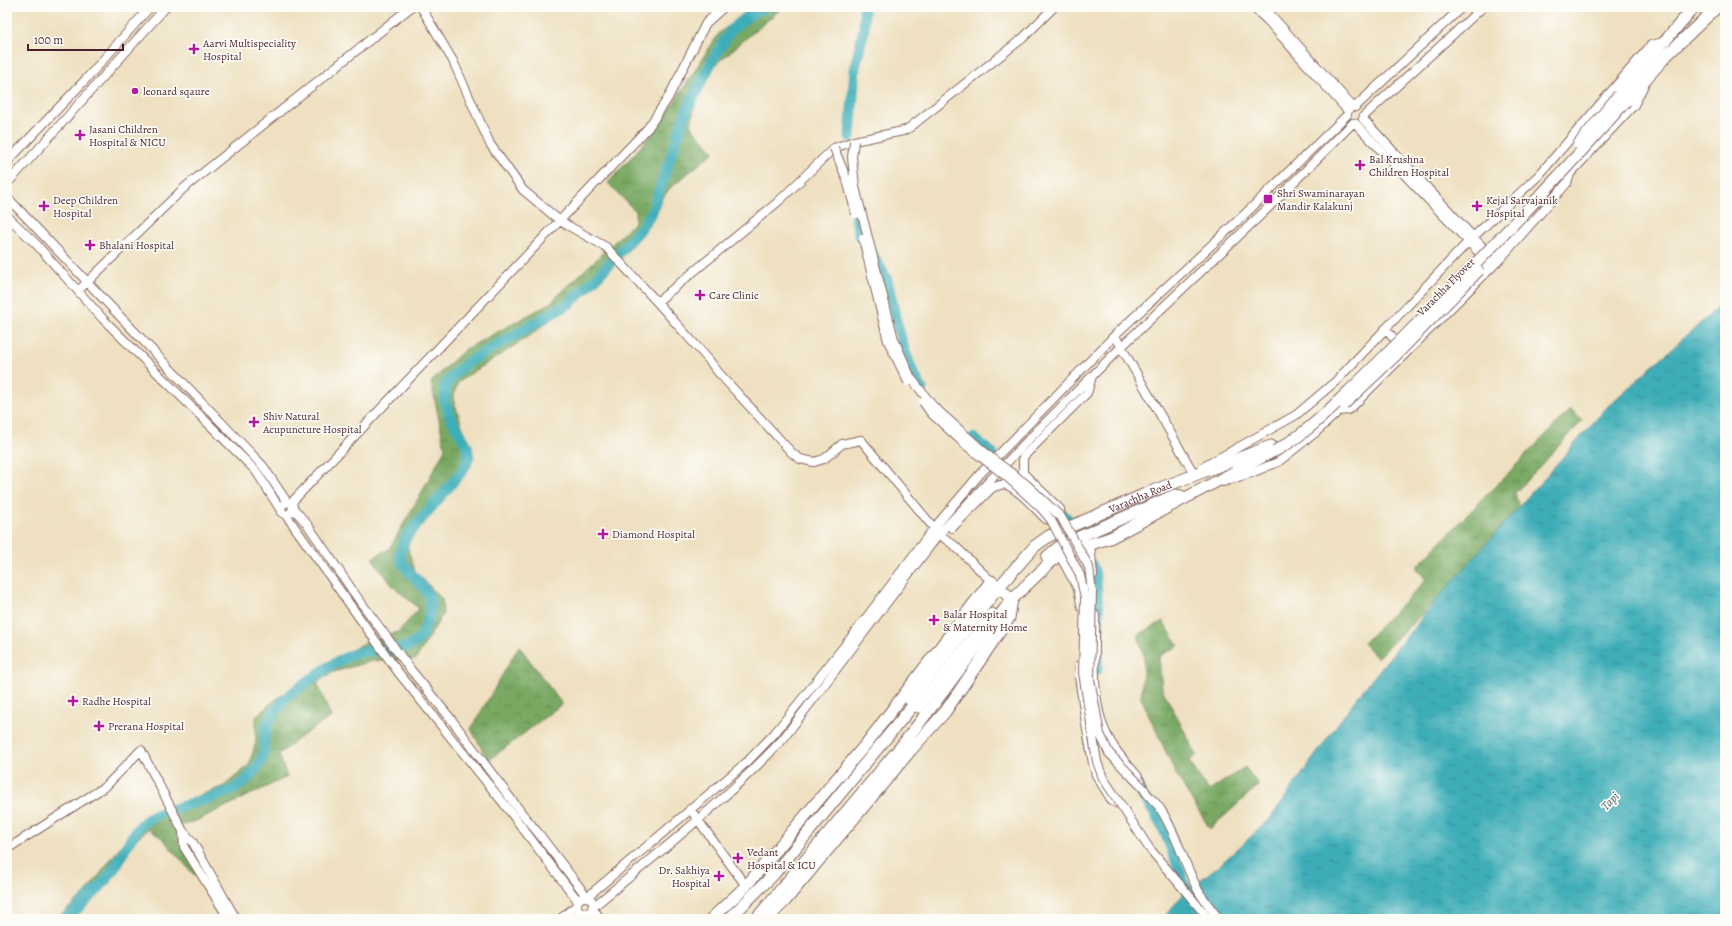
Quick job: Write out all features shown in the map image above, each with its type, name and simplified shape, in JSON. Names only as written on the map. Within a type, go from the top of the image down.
[{"type":"main road","points":[[1664,42],[1694,7]]},
{"type":"main road","name":"Varachha Flyover","points":[[1623,98],[1648,77],[1667,55],[1717,7]]},
{"type":"main road","name":"Varachha Flyover","points":[[1186,477],[1273,448],[1293,440],[1310,428],[1386,355],[1548,189],[1623,98],[1664,42]]},
{"type":"main road","name":"Varachha Flyover","points":[[1059,554],[1110,538],[1206,487],[1273,448]]},
{"type":"main road","points":[[711,919],[746,886],[869,740],[1002,591],[1050,543],[1174,490],[1186,477]]},
{"type":"main road","name":"Varachha Road","points":[[1002,591],[1036,546],[1050,536],[1186,477]]},
{"type":"main road","points":[[722,919],[756,886],[1002,591],[1058,546],[1175,495],[1185,498]]},
{"type":"main road","points":[[729,919],[763,886],[793,851],[917,700],[1002,591],[1059,554]]},
{"type":"main road","points":[[739,919],[766,891],[852,790],[1002,591]]},
{"type":"main road","points":[[756,919],[903,744],[934,704],[1002,591]]},
{"type":"main road","points":[[767,919],[785,901],[911,750],[945,712],[1009,618],[1002,591]]},
{"type":"street","points":[[7,162],[87,78],[150,7]]},
{"type":"street","points":[[7,184],[166,7]]},
{"type":"street","points":[[78,291],[167,203],[190,183],[411,7]]},
{"type":"street","points":[[421,7],[453,60],[490,144],[523,190],[560,221],[606,247],[658,302],[718,372],[792,453],[800,458],[814,462],[824,459],[842,444],[861,440],[902,492],[941,533],[1002,591]]},
{"type":"street","points":[[283,512],[282,505],[290,505],[648,128],[668,98],[706,23],[724,7]]},
{"type":"street","points":[[658,302],[779,201],[834,148],[854,141],[888,135],[909,128],[1023,38],[1054,7]]},
{"type":"street","points":[[1253,8],[1259,9],[1263,7]]},
{"type":"street","points":[[1266,7],[1271,15],[1351,110]]},
{"type":"street","points":[[576,919],[585,916],[592,908],[698,819],[757,766],[783,739],[941,533],[980,474],[1115,336],[1259,200],[1351,110],[1462,7]]},
{"type":"street","points":[[560,919],[582,897],[587,897],[748,761],[774,734],[857,630],[941,533],[1029,439],[1121,346],[1267,209],[1354,123],[1359,123],[1363,117],[1483,7]]},
{"type":"street","points":[[1253,8],[1267,20],[1351,110],[1362,110],[1363,117],[1470,240]]},
{"type":"street","points":[[1115,336],[1186,477],[1296,415],[1336,381],[1470,240],[1539,175],[1609,91],[1650,45],[1664,42]]},
{"type":"street","points":[[1206,487],[1252,473],[1278,462],[1316,432],[1341,409],[1397,356],[1491,260],[1634,105],[1648,77]]},
{"type":"street","points":[[1351,110],[1349,121],[1354,123],[1491,260]]},
{"type":"street","points":[[854,141],[852,157],[855,187],[894,339],[912,378],[933,406],[990,457],[1026,484],[1061,516],[1089,568],[1092,592],[1090,679],[1100,734],[1109,753],[1144,789],[1159,807],[1180,848],[1199,892],[1219,919]]},
{"type":"street","points":[[834,148],[847,180],[888,341],[909,384],[931,413],[955,436],[1006,476],[1041,508],[1051,520],[1080,575],[1085,598],[1083,673],[1096,754],[1103,778],[1149,848],[1209,919]]},
{"type":"street","points":[[1341,409],[1348,410],[1352,407],[1510,248],[1567,182],[1570,174]]},
{"type":"street","points":[[7,197],[88,282],[112,310],[263,466],[290,505],[307,524],[386,637],[451,719],[587,897],[592,901],[592,908],[600,919]]},
{"type":"street","points":[[1259,200],[1267,209]]},
{"type":"street","points":[[7,216],[36,244],[103,319],[256,471],[283,512],[376,639],[398,672],[508,810],[577,903],[578,910],[585,916]]},
{"type":"street","points":[[1385,329],[1407,352]]},
{"type":"street","points":[[1061,516],[1060,509],[1024,473],[1023,457],[1087,393],[1092,375]]},
{"type":"street","points":[[941,533],[992,488],[999,485],[1006,485],[1013,489],[1046,519],[1051,520]]},
{"type":"street","points":[[1090,544],[1096,646],[1094,676],[1102,722],[1109,741],[1118,754],[1141,780],[1144,789]]},
{"type":"street","points":[[1059,554],[1070,572],[1082,602],[1079,676],[1093,763],[1096,775],[1109,797],[1112,801],[1121,805]]},
{"type":"street","points":[[7,849],[106,786],[141,750],[168,799],[182,829],[192,841],[236,919]]},
{"type":"street","points":[[690,809],[746,886]]},
{"type":"street","points":[[182,829],[184,847],[229,919]]},
{"type":"green space","points":[[754,7],[782,8],[710,69],[694,108],[691,126],[714,152],[669,189],[638,234],[613,262],[573,302],[531,335],[458,382],[453,398],[473,459],[471,466],[408,540],[408,549],[415,571],[442,599],[443,614],[416,659],[372,661],[334,672],[317,682],[331,717],[302,736],[279,754],[287,777],[196,821],[177,827],[181,846],[198,873],[194,875],[162,838],[148,829],[134,841],[99,892],[72,919],[56,919],[85,894],[131,832],[144,819],[163,809],[224,786],[249,765],[256,742],[256,717],[268,705],[321,667],[368,641],[398,632],[419,609],[392,585],[372,558],[389,549],[445,449],[431,382],[464,350],[549,304],[635,222],[635,211],[608,183],[658,127],[719,33]]},
{"type":"green space","points":[[1571,409],[1582,421],[1515,493],[1519,508],[1440,596],[1377,658],[1363,643],[1426,580],[1416,567]]},
{"type":"green space","points":[[1163,621],[1179,646],[1159,656],[1162,689],[1197,755],[1189,761],[1209,791],[1245,767],[1259,785],[1210,829],[1177,776],[1141,698],[1144,657],[1138,635]]},
{"type":"green space","points":[[519,646],[562,704],[488,761],[471,729]]},
{"type":"water","name":"Tapi","points":[[1725,301],[1725,919],[1162,919],[1187,890],[1221,864],[1269,820],[1355,700],[1432,605],[1608,406]]},
{"type":"waterway","points":[[65,919],[104,882],[115,867],[132,836],[147,820],[161,812],[220,795],[242,784],[256,769],[261,761],[264,752],[265,731],[272,716],[284,700],[295,691],[342,659],[365,651],[401,649],[416,642],[422,635],[429,613],[429,599],[424,588],[403,565],[400,556],[402,546],[407,536],[463,470],[469,457],[467,446],[450,416],[445,401],[445,386],[457,371],[470,361],[570,303],[596,278],[639,231],[652,212],[686,112],[712,61],[731,30],[752,13],[766,7]]},
{"type":"waterway","points":[[850,137],[855,67],[864,29],[864,7]]},
{"type":"waterway","points":[[854,204],[859,235],[887,280],[905,352],[913,373],[922,389]]},
{"type":"waterway","points":[[973,438],[992,453]]},
{"type":"waterway","points":[[1053,505],[1067,518]]},
{"type":"waterway","points":[[1092,565],[1096,579],[1099,612],[1097,669]]},
{"type":"waterway","points":[[1127,774],[1152,809],[1165,832],[1187,890]]},
{"type":"place","name":"Aarvi Multispeciality Hospital","points":[[194,49]]},
{"type":"place","name":"leonard sqaure","points":[[135,91]]},
{"type":"place","name":"Jasani Children Hospital & NICU","points":[[80,135]]},
{"type":"place","name":"Bal Krushna Children Hospital","points":[[1360,165]]},
{"type":"place","name":"Shri Swaminarayan Mandir Kalakunj","points":[[1268,199]]},
{"type":"place","name":"Deep Children Hospital","points":[[44,206]]},
{"type":"place","name":"Kejal Sarvajanik Hospital","points":[[1477,206]]},
{"type":"place","name":"Bhalani Hospital","points":[[90,245]]},
{"type":"place","name":"Care Clinic","points":[[700,295]]},
{"type":"place","name":"Shiv Natural Acupuncture Hospital","points":[[254,422]]},
{"type":"place","name":"Diamond Hospital","points":[[603,534]]},
{"type":"place","name":"Balar Hospital & Maternity Home","points":[[934,620]]},
{"type":"place","name":"Radhe Hospital","points":[[73,701]]},
{"type":"place","name":"Prerana Hospital","points":[[99,726]]},
{"type":"place","name":"Vedant Hospital & ICU","points":[[738,858]]},
{"type":"place","name":"Dr. Sakhiya Hospital","points":[[719,876]]}]
